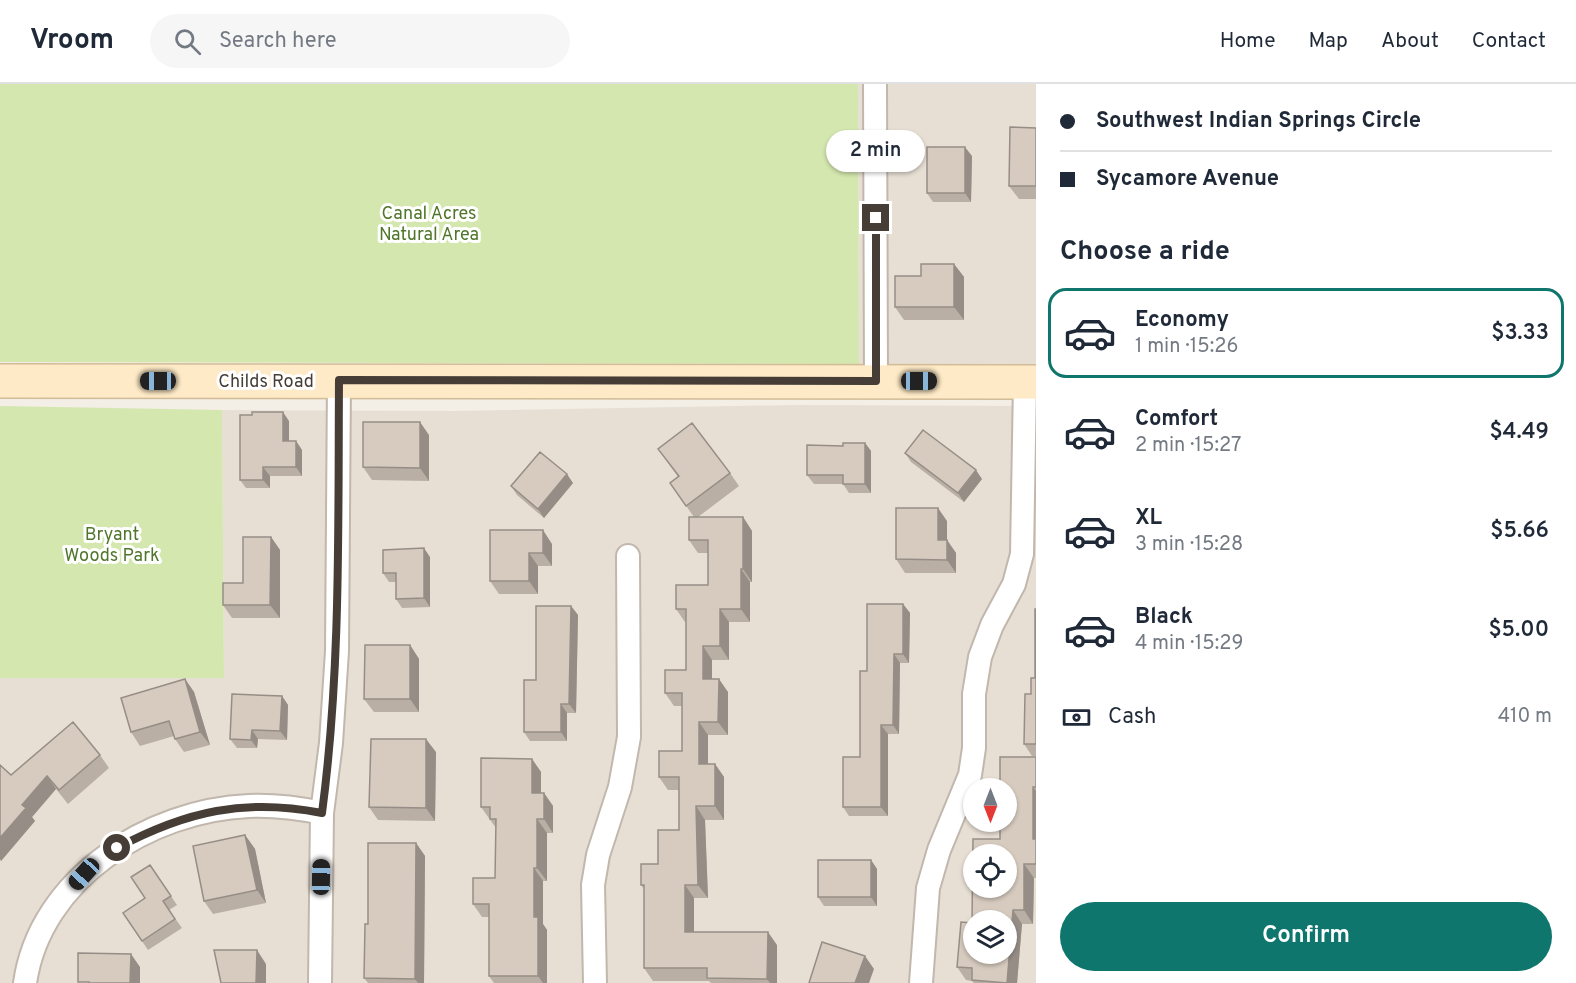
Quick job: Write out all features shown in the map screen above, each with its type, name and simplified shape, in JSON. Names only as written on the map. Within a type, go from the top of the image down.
[{"type":"street","points":[[875,84],[876,381]]},
{"type":"street","points":[[320,983],[322,813],[332,743],[337,651],[339,380]]},
{"type":"street","name":"Childs Road","points":[[0,381],[1030,382]]},
{"type":"street","points":[[921,983],[928,888],[939,850],[970,775],[974,748],[974,694],[981,657],[992,625],[1014,584],[1022,554],[1030,382]]},
{"type":"street","points":[[596,983],[593,885],[598,855],[620,787],[629,737],[628,556]]},
{"type":"street","points":[[25,983],[28,967],[42,929],[54,910],[84,874],[117,848],[153,829],[221,809],[275,806],[322,813]]},
{"type":"shaded area","points":[[858,84],[1036,84],[1036,365],[859,364]]},
{"type":"shaded area","points":[[798,405],[1036,406],[1036,983],[0,983],[0,678],[224,678],[222,410],[455,411]]},
{"type":"green space","name":"Canal Acres Natural Area","points":[[0,84],[858,84],[859,364],[0,362]]},
{"type":"green space","name":"Bryant Woods Park","points":[[0,406],[222,410],[224,678],[0,678]]},
{"type":"building","points":[[1010,127],[1036,128],[1036,186],[1009,186]]},
{"type":"building","points":[[927,147],[965,147],[965,193],[927,193]]},
{"type":"building","points":[[921,264],[954,264],[954,307],[895,307],[895,276],[921,276]]},
{"type":"building","points":[[252,412],[283,412],[283,441],[296,441],[296,467],[263,467],[263,480],[240,480],[240,415],[252,415]]},
{"type":"building","points":[[363,422],[420,422],[420,468],[363,467]]},
{"type":"building","points":[[692,423],[730,473],[686,506],[670,483],[679,476],[658,449]]},
{"type":"building","points":[[923,430],[976,470],[958,493],[905,453]]},
{"type":"building","points":[[843,443],[865,443],[865,484],[843,484],[843,475],[807,475],[807,445],[843,446]]},
{"type":"building","points":[[540,452],[567,474],[538,509],[511,486]]},
{"type":"building","points":[[896,508],[938,508],[938,540],[947,540],[947,560],[896,559]]},
{"type":"building","points":[[689,517],[743,517],[743,569],[741,569],[741,609],[720,609],[720,646],[703,646],[703,679],[719,679],[718,722],[699,722],[699,764],[715,764],[715,806],[696,806],[698,885],[685,885],[685,932],[768,932],[767,979],[707,978],[707,968],[644,968],[644,885],[641,885],[641,864],[658,864],[658,830],[679,830],[679,777],[659,777],[659,751],[682,751],[682,693],[665,693],[665,670],[686,670],[686,609],[676,609],[676,585],[708,585],[708,540],[689,540]]},
{"type":"building","points":[[490,530],[543,530],[543,553],[529,553],[529,581],[490,581]]},
{"type":"building","points":[[243,537],[271,537],[270,605],[223,605],[223,583],[243,583]]},
{"type":"building","points":[[424,548],[424,598],[396,599],[396,573],[383,573],[383,550]]},
{"type":"building","points":[[867,604],[903,604],[903,654],[894,654],[893,725],[881,725],[881,807],[843,807],[843,757],[860,757],[860,671],[867,671]]},
{"type":"building","points":[[536,606],[571,606],[569,704],[561,704],[561,732],[524,732],[524,680],[536,680]]},
{"type":"building","points":[[1035,609],[1036,744],[1024,744],[1025,694],[1031,694],[1031,678],[1035,678]]},
{"type":"building","points":[[365,645],[410,645],[410,699],[364,699]]},
{"type":"building","points":[[185,679],[200,732],[175,739],[169,721],[131,732],[121,698]]},
{"type":"building","points":[[232,694],[282,696],[280,731],[252,730],[251,740],[230,739]]},
{"type":"building","points":[[73,722],[100,755],[59,790],[47,776],[22,805],[26,808],[0,838],[0,765],[11,775]]},
{"type":"building","points":[[371,739],[426,739],[426,808],[369,807]]},
{"type":"building","points":[[1000,757],[1036,757],[1036,787],[1033,787],[1033,839],[1036,839],[1036,864],[1024,864],[1024,910],[972,910],[972,898],[1017,898],[1017,844],[973,844],[973,839],[1000,839],[1000,832],[1017,832],[1017,778],[1000,778]]},
{"type":"building","points":[[481,758],[532,759],[532,793],[544,793],[544,819],[537,819],[537,868],[534,868],[534,917],[538,917],[538,976],[489,976],[489,904],[473,904],[473,878],[495,878],[496,819],[490,819],[490,807],[481,807]]},
{"type":"building","points":[[245,835],[257,890],[204,901],[193,846]]},
{"type":"building","points":[[368,843],[416,843],[415,979],[364,978],[365,924],[368,924]]},
{"type":"building","points":[[818,860],[871,860],[871,897],[818,897]]},
{"type":"building","points":[[150,865],[171,896],[163,901],[175,919],[142,941],[123,913],[145,898],[131,877]]},
{"type":"building","points":[[961,922],[963,922],[963,964],[1009,964],[1007,983],[972,980],[972,968],[957,967]]},
{"type":"building","points":[[822,942],[865,956],[855,983],[809,983]]},
{"type":"building","points":[[214,950],[257,950],[256,983],[221,983]]},
{"type":"building","points":[[78,953],[131,954],[130,983],[78,982]]},
{"type":"route","points":[[117,848],[153,829],[201,813],[221,809],[275,806],[322,813],[332,743],[337,651],[339,380],[876,381],[876,218]]}]
